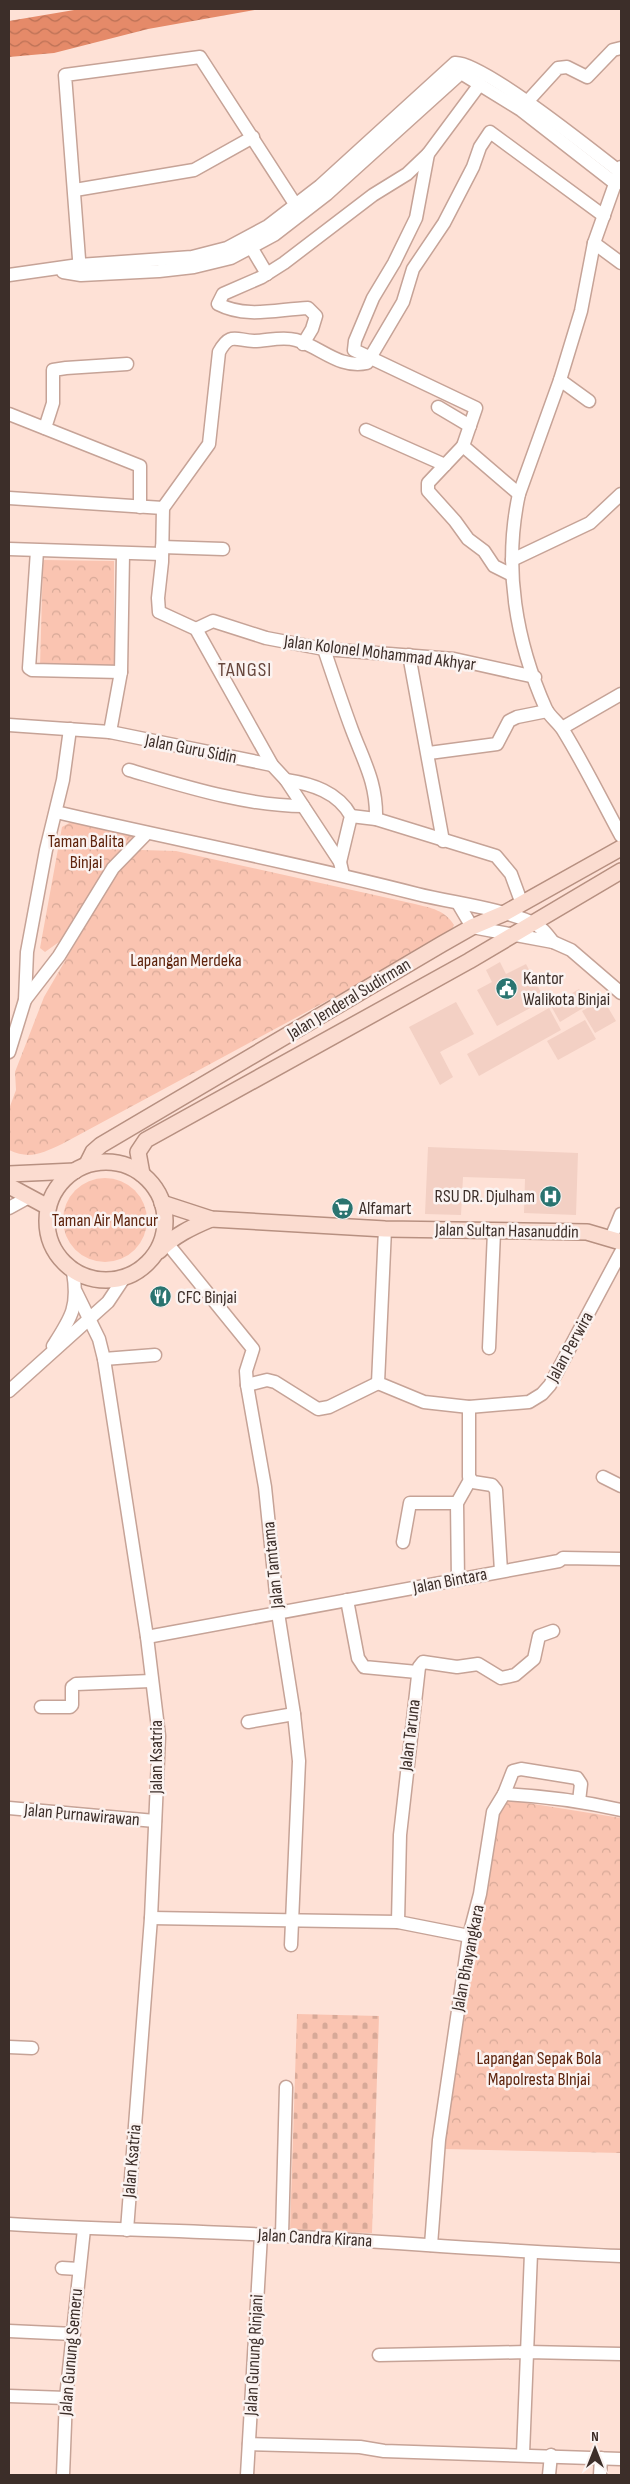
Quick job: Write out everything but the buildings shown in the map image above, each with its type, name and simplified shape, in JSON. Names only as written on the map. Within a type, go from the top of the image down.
[{"type":"main road","name":"Jalan Jenderal Sudirman","points":[[81,1167],[101,1145],[472,927],[522,904],[621,848]]},
{"type":"main road","name":"Jalan Jenderal Sudirman","points":[[142,1174],[138,1152],[146,1140],[383,1008],[621,871]]},
{"type":"main road","points":[[371,986],[383,1008]]},
{"type":"main road","points":[[9,1174],[81,1167],[102,1162],[121,1164],[142,1174],[157,1191],[162,1203],[165,1214],[163,1238],[152,1258],[140,1270],[124,1278],[103,1281],[73,1272],[61,1261],[50,1242],[46,1221],[48,1207],[58,1186],[81,1167]]},
{"type":"main road","points":[[9,1186],[48,1207]]},
{"type":"main road","name":"Jalan Sultan Hasanuddin","points":[[162,1203],[211,1219],[385,1229],[587,1232],[616,1240]]},
{"type":"main road","name":"Jalan Sultan Hasanuddin","points":[[152,1258],[167,1243],[191,1228],[211,1219]]},
{"type":"street","points":[[527,102],[558,68],[566,66],[587,77],[613,50],[621,48]]},
{"type":"street","points":[[80,270],[65,76],[200,57],[300,207]]},
{"type":"street","points":[[80,270],[192,257],[227,248],[327,194],[461,67],[469,65],[527,102],[619,174]]},
{"type":"street","points":[[461,67],[480,84],[619,174]]},
{"type":"street","points":[[303,344],[312,329],[316,316],[308,308],[292,309],[285,312],[253,312],[228,309],[218,304],[226,291],[267,274],[373,195],[407,174],[428,154],[480,84]]},
{"type":"street","points":[[343,875],[340,862],[286,780],[272,765],[196,628],[159,612],[158,598],[163,508],[209,444],[219,352],[224,343],[231,338],[252,341],[295,340],[352,365],[367,363],[403,302],[413,269],[444,223],[474,167],[480,147],[490,132],[604,216]]},
{"type":"street","points":[[75,190],[194,170],[253,137]]},
{"type":"street","points":[[428,154],[416,218],[374,298],[355,341],[354,350],[476,408],[463,446],[428,483],[428,491],[455,521],[468,539],[484,551],[494,566],[512,575]]},
{"type":"street","points":[[619,174],[594,243],[581,312],[560,380],[519,494],[515,510],[512,575],[521,639],[547,711],[562,728],[621,836]]},
{"type":"street","points":[[9,275],[53,270],[194,268],[231,258],[274,235],[300,207]]},
{"type":"street","points":[[594,243],[621,263]]},
{"type":"street","points":[[252,247],[267,274]]},
{"type":"street","points":[[45,428],[53,403],[53,370],[127,364]]},
{"type":"street","points":[[560,380],[589,401]]},
{"type":"street","points":[[438,407],[470,426]]},
{"type":"street","points":[[9,414],[140,466],[140,507]]},
{"type":"street","points":[[366,430],[445,465]]},
{"type":"street","points":[[463,446],[519,494]]},
{"type":"street","points":[[512,560],[590,523],[621,494]]},
{"type":"street","points":[[9,498],[163,508]]},
{"type":"street","points":[[9,548],[37,551],[123,554],[223,549]]},
{"type":"street","points":[[37,551],[30,668],[32,670],[120,672]]},
{"type":"street","points":[[110,732],[120,672],[123,554]]},
{"type":"street","name":"Jalan Kolonel Mohammad Akhyar","points":[[196,628],[213,621],[266,638],[324,649],[454,659],[534,677]]},
{"type":"street","points":[[324,649],[352,730],[369,768],[376,800],[376,818]]},
{"type":"street","points":[[409,656],[429,753],[443,841]]},
{"type":"street","points":[[562,728],[621,694]]},
{"type":"street","points":[[429,753],[497,744],[509,721],[517,717],[547,711]]},
{"type":"street","name":"Jalan Guru Sidin","points":[[9,725],[110,732],[272,765]]},
{"type":"street","points":[[9,1052],[25,1000],[27,952],[63,780],[70,729]]},
{"type":"street","points":[[129,770],[188,787],[280,806],[303,806]]},
{"type":"street","points":[[286,780],[305,783],[329,792],[344,803],[351,816],[340,862]]},
{"type":"street","points":[[56,812],[343,875],[459,905],[504,913],[533,922],[553,942]]},
{"type":"street","points":[[351,816],[376,818],[443,841],[496,856],[511,874],[522,904]]},
{"type":"street","points":[[25,1000],[59,956],[113,868],[147,833]]},
{"type":"street","points":[[459,905],[472,927],[510,936],[553,942],[571,950],[621,993]]},
{"type":"street","points":[[9,1208],[29,1197]]},
{"type":"street","points":[[616,1240],[621,1214]]},
{"type":"street","points":[[247,1385],[267,1380],[275,1382],[318,1409],[329,1408],[378,1383],[385,1229]]},
{"type":"street","points":[[489,1348],[494,1232]]},
{"type":"street","name":"Jalan Tamtama","points":[[167,1243],[250,1343],[253,1352],[246,1371],[247,1385],[265,1487],[278,1613],[294,1714],[299,1761],[291,1945]]},
{"type":"street","name":"Jalan Perwira","points":[[378,1383],[424,1402],[469,1407],[529,1402],[542,1394],[550,1384],[621,1252]]},
{"type":"street","points":[[46,1357],[73,1311],[76,1292],[73,1272]]},
{"type":"street","points":[[9,1392],[46,1357],[91,1319],[108,1302],[124,1278]]},
{"type":"street","name":"Jalan Ksatria","points":[[76,1292],[99,1338],[104,1359],[147,1637],[159,1736],[151,1918],[127,2230]]},
{"type":"street","points":[[104,1359],[154,1355]]},
{"type":"street","points":[[458,1580],[457,1503],[470,1480],[467,1469],[469,1407]]},
{"type":"street","points":[[603,1477],[621,1486]]},
{"type":"street","points":[[470,1480],[492,1485],[496,1490],[501,1572]]},
{"type":"street","points":[[403,1542],[410,1503],[457,1503]]},
{"type":"street","name":"Jalan Bintara","points":[[147,1637],[559,1561],[563,1558],[621,1559]]},
{"type":"street","points":[[347,1600],[358,1658],[364,1667],[417,1672],[423,1662],[457,1667],[478,1664],[501,1678],[518,1673],[536,1656],[539,1636],[553,1631]]},
{"type":"street","name":"Jalan Taruna","points":[[398,1922],[400,1835],[417,1672]]},
{"type":"street","points":[[41,1707],[70,1707],[74,1684],[151,1681]]},
{"type":"street","points":[[248,1722],[294,1714]]},
{"type":"street","name":"Jalan Bhayangkara","points":[[431,2245],[439,2140],[469,1936],[480,1894],[493,1812],[504,1794],[513,1771],[521,1769],[577,1778],[581,1784],[579,1801]]},
{"type":"street","points":[[504,1794],[579,1801],[621,1810]]},
{"type":"street","name":"Jalan Purnawirawan","points":[[9,1808],[155,1821]]},
{"type":"street","points":[[151,1918],[398,1922],[469,1936]]},
{"type":"street","points":[[9,2047],[32,2048]]},
{"type":"street","points":[[282,2235],[286,2087]]},
{"type":"street","name":"Jalan Candra Kirana","points":[[9,2224],[84,2229],[282,2235],[531,2252],[621,2256]]},
{"type":"street","name":"Jalan Gunung Semeru","points":[[63,2475],[66,2398],[84,2229]]},
{"type":"street","name":"Jalan Gunung Rinjani","points":[[246,2475],[261,2235]]},
{"type":"street","points":[[523,2454],[531,2252]]},
{"type":"street","points":[[62,2268],[79,2269]]},
{"type":"street","points":[[9,2332],[74,2334]]},
{"type":"street","points":[[380,2355],[527,2352],[621,2354]]},
{"type":"street","points":[[9,2396],[66,2398]]},
{"type":"street","points":[[249,2444],[621,2459]]},
{"type":"street","points":[[549,2475],[551,2455]]},
{"type":"street","points":[[600,2475],[601,2458]]},
{"type":"shaded area","points":[[500,962],[506,974],[526,964],[545,1000],[497,1026],[477,990],[492,982],[486,970]]},
{"type":"shaded area","points":[[579,989],[588,1005],[560,1022],[551,1006]]},
{"type":"shaded area","points":[[603,999],[616,1021],[595,1033],[582,1011]]},
{"type":"shaded area","points":[[456,1002],[474,1034],[440,1052],[453,1077],[440,1085],[409,1027]]},
{"type":"shaded area","points":[[549,1008],[561,1030],[479,1076],[467,1054]]},
{"type":"shaded area","points":[[585,1020],[596,1039],[558,1060],[547,1041]]},
{"type":"shaded area","name":"RSU DR. Djulham","points":[[428,1147],[578,1153],[576,1215],[524,1213],[525,1179],[463,1177],[461,1215],[425,1214]]},
{"type":"green space","points":[[43,560],[114,561],[114,667],[40,666]]},
{"type":"green space","name":"Taman Balita Binjai","points":[[73,821],[133,834],[139,839],[119,853],[59,942],[45,952],[40,948],[62,827]]},
{"type":"green space","name":"Lapangan Merdeka","points":[[141,850],[176,851],[432,908],[446,916],[454,925],[449,935],[62,1144],[36,1154],[23,1155],[16,1153],[9,1150],[9,1109],[16,1090],[15,1072],[44,997],[118,870],[133,854]]},
{"type":"green space","name":"Taman Air Mancur","points":[[105,1178],[121,1181],[135,1190],[144,1204],[147,1220],[144,1236],[135,1250],[121,1259],[105,1262],[89,1259],[75,1250],[66,1236],[63,1220],[66,1204],[75,1190],[89,1181]]},
{"type":"green space","name":"Lapangan Sepak Bola Mapolresta BInjai","points":[[509,1800],[621,1818],[621,2153],[444,2149],[495,1808]]},
{"type":"green space","points":[[297,2014],[379,2016],[372,2233],[290,2231]]},
{"type":"water","points":[[80,9],[260,9],[148,29],[54,53],[9,57],[9,21]]},
{"type":"place","name":"Kantor Walikota Binjai","points":[[507,988]]},
{"type":"place","name":"RSU DR. Djulham","points":[[551,1196]]},
{"type":"place","name":"Alfamart","points":[[343,1208]]},
{"type":"place","name":"CFC Binjai","points":[[161,1297]]},
{"type":"district","name":"TANGSI","points":[[245,670]]}]
